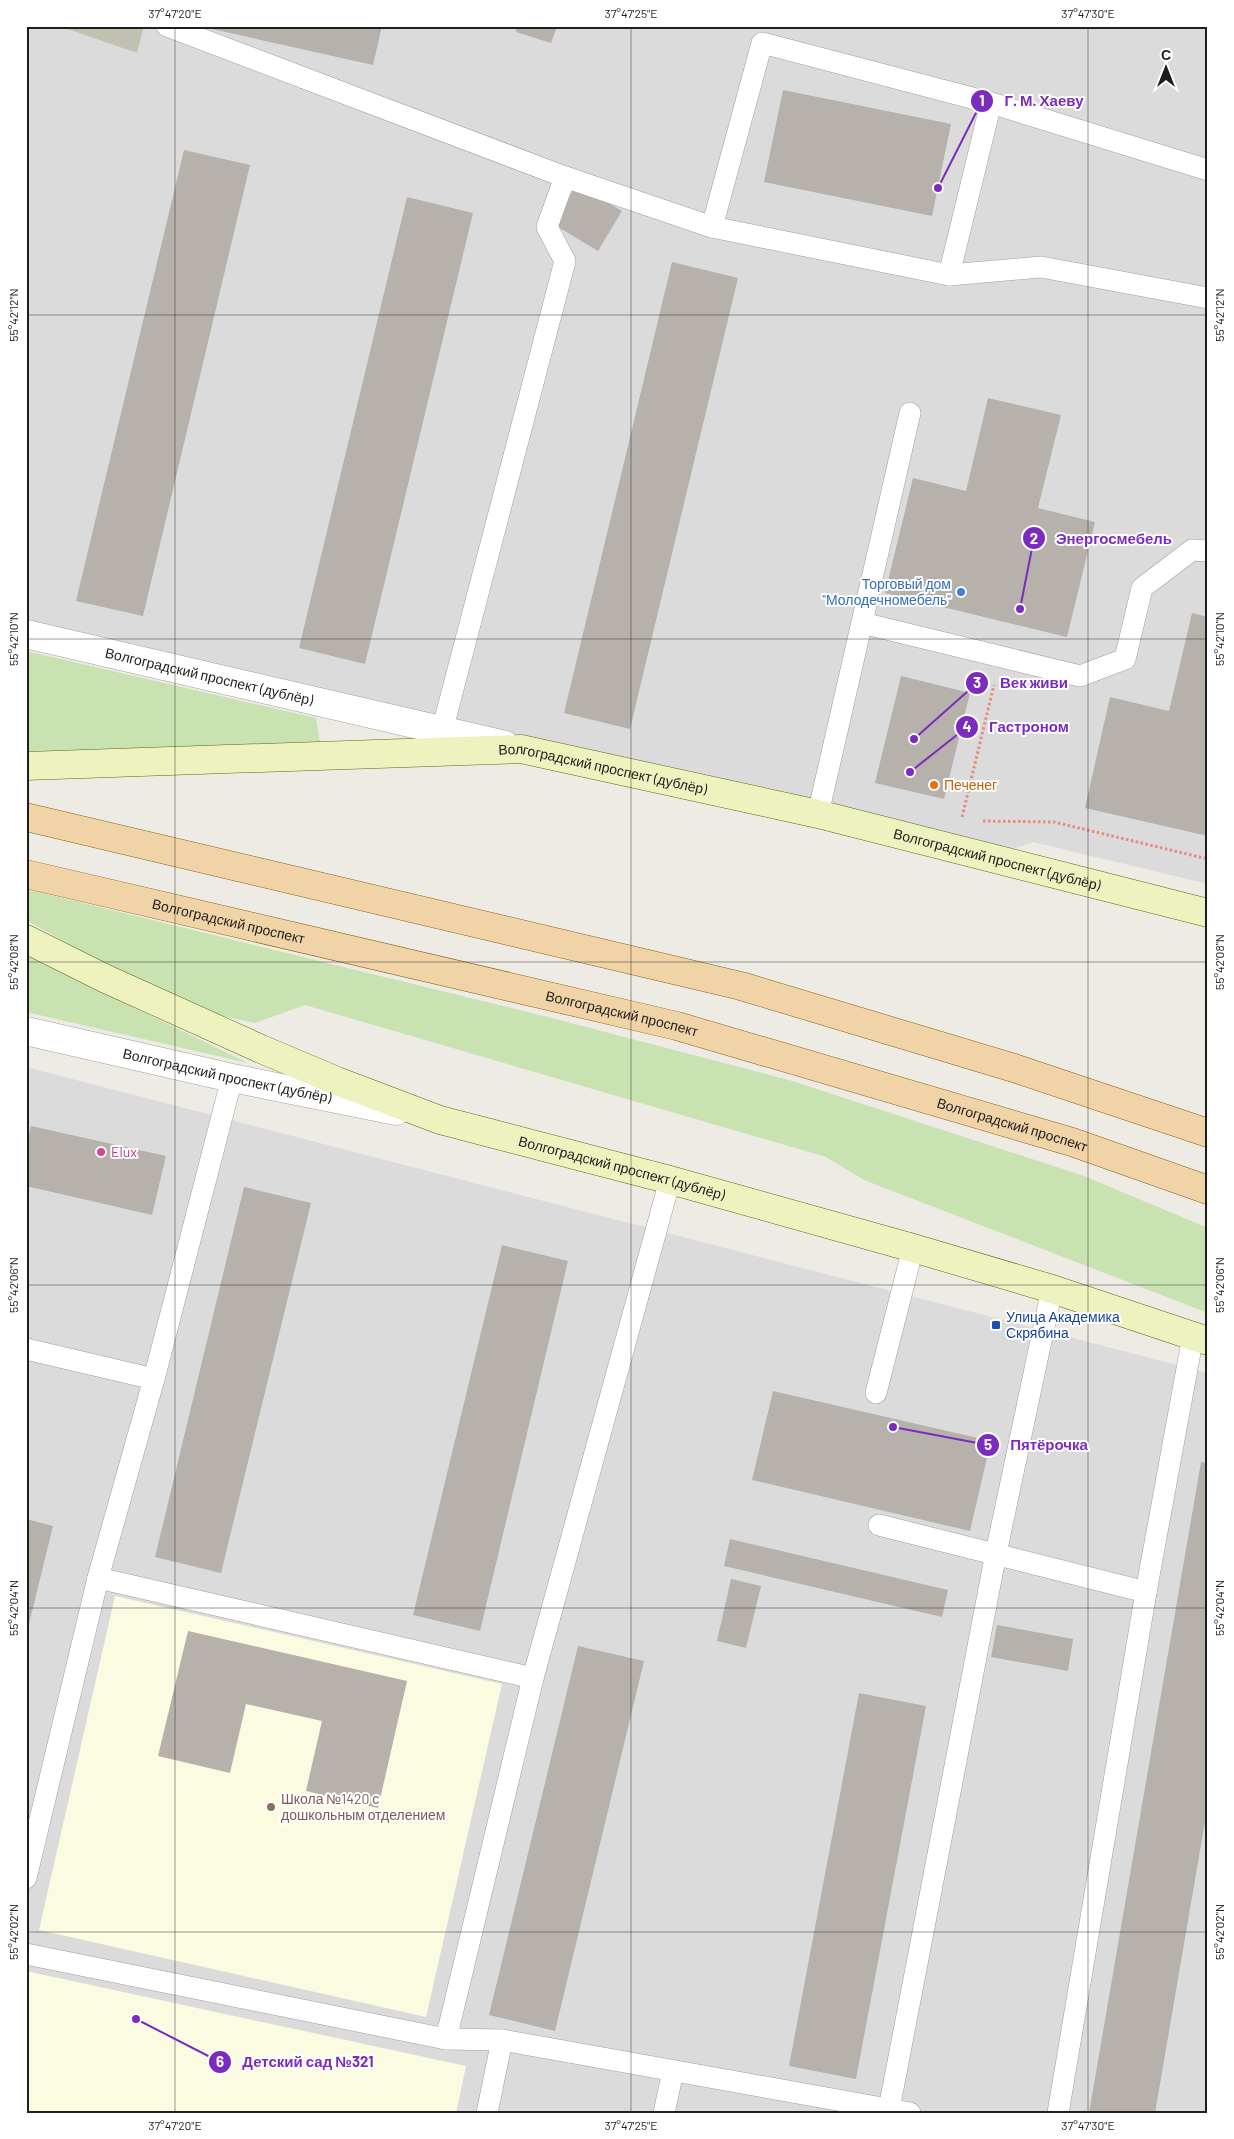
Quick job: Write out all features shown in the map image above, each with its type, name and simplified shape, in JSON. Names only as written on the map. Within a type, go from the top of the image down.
[{"type":"main road","name":"Волгоградский проспект (дублёр)","points":[[521,748],[818,814],[1208,913]]},
{"type":"main road","points":[[26,766],[521,748]]},
{"type":"main road","points":[[26,817],[741,986],[1014,1068],[1208,1133]]},
{"type":"main road","name":"Волгоградский проспект","points":[[26,874],[676,1026],[1072,1142],[1208,1190]]},
{"type":"main road","points":[[26,939],[104,978],[261,1049],[337,1081],[440,1120]]},
{"type":"main road","name":"Волгоградский проспект (дублёр)","points":[[440,1120],[670,1180],[913,1248],[1052,1289],[1201,1339]]},
{"type":"street","name":"Волгоградский проспект (дублёр)","points":[[26,634],[521,748]]},
{"type":"street","name":"Волгоградский проспект (дублёр)","points":[[26,1031],[232,1078],[440,1120]]},
{"type":"lane","points":[[167,26],[564,177],[712,227],[949,276],[1041,267],[1208,298]]},
{"type":"lane","points":[[712,227],[762,43],[991,103],[1208,170]]},
{"type":"lane","points":[[949,276],[991,103]]},
{"type":"lane","points":[[442,731],[564,262],[547,227],[564,177]]},
{"type":"lane","points":[[818,814],[910,413]]},
{"type":"lane","points":[[862,623],[1080,676],[1125,659],[1142,588],[1192,550],[1208,551]]},
{"type":"lane","points":[[26,1878],[98,1578],[154,1379],[232,1078]]},
{"type":"lane","points":[[446,2039],[533,1678],[670,1180]]},
{"type":"lane","points":[[876,1393],[913,1248]]},
{"type":"lane","points":[[889,2109],[996,1553],[1052,1289]]},
{"type":"lane","points":[[1058,2113],[1146,1592],[1201,1339]]},
{"type":"lane","points":[[26,1349],[154,1379]]},
{"type":"lane","points":[[879,1525],[1146,1592]]},
{"type":"lane","points":[[98,1578],[533,1678]]},
{"type":"lane","points":[[26,1954],[446,2039],[502,2040],[910,2113]]},
{"type":"lane","points":[[487,2113],[502,2040]]},
{"type":"lane","points":[[664,2113],[673,2070]]},
{"type":"path","points":[[961,820],[1001,657]]},
{"type":"shaded area","points":[[26,26],[1208,26],[1208,884],[1033,842],[1007,851],[26,626]]},
{"type":"shaded area","points":[[59,26],[144,26],[137,53]]},
{"type":"shaded area","points":[[26,1067],[1208,1373],[1208,2113],[26,2113]]},
{"type":"shaded area","name":"Школа №1420 с дошкольным отделением","points":[[115,1596],[502,1684],[426,2017],[39,1930]]},
{"type":"shaded area","points":[[26,1971],[466,2066],[456,2113],[26,2113]]},
{"type":"green space","points":[[26,651],[316,718],[320,742],[26,754]]},
{"type":"green space","points":[[26,889],[548,1017],[789,1080],[1084,1176],[1208,1228],[1208,1313],[864,1180],[826,1157],[305,1005],[255,1023],[204,1012],[83,952],[26,920]]},
{"type":"green space","points":[[26,955],[248,1063],[26,1012]]},
{"type":"building","points":[[212,26],[382,26],[373,65],[212,29]]},
{"type":"building","points":[[517,26],[557,26],[551,43],[516,32]]},
{"type":"building","points":[[783,90],[951,124],[932,216],[764,182]]},
{"type":"building","points":[[184,150],[250,165],[143,616],[76,601]]},
{"type":"building","points":[[577,184],[622,211],[598,251],[553,224]]},
{"type":"building","points":[[407,197],[473,213],[365,664],[299,648]]},
{"type":"building","points":[[672,262],[738,278],[630,729],[564,713]]},
{"type":"building","points":[[988,398],[1061,415],[1038,508],[1095,522],[1067,637],[885,593],[913,478],[966,491]]},
{"type":"building","points":[[1192,613],[1208,617],[1208,836],[1085,808],[1110,697],[1169,711]]},
{"type":"building","points":[[901,676],[970,693],[944,799],[875,783]]},
{"type":"building","points":[[31,1126],[166,1156],[152,1215],[26,1186],[26,1146]]},
{"type":"building","points":[[244,1187],[311,1203],[221,1573],[155,1557]]},
{"type":"building","points":[[502,1245],[568,1261],[480,1631],[413,1615]]},
{"type":"building","points":[[773,1391],[991,1441],[970,1531],[752,1480]]},
{"type":"building","points":[[1201,1462],[1208,1463],[1208,1804],[1155,2113],[1089,2113]]},
{"type":"building","points":[[26,1519],[53,1526],[27,1632],[26,1632]]},
{"type":"building","points":[[730,1539],[948,1590],[942,1617],[724,1566]]},
{"type":"building","points":[[731,1579],[761,1586],[746,1648],[717,1641]]},
{"type":"building","points":[[997,1625],[1073,1639],[1068,1671],[991,1657]]},
{"type":"building","points":[[188,1631],[407,1681],[378,1808],[306,1791],[322,1721],[246,1704],[230,1773],[158,1756]]},
{"type":"building","points":[[578,1646],[644,1661],[555,2031],[489,2015]]},
{"type":"building","points":[[859,1693],[926,1706],[856,2079],[789,2066]]},
{"type":"place","name":"Г. М. Хаеву","points":[[938,188]]},
{"type":"place","name":"Торговый дом \"Молодечномебель\"","points":[[961,592]]},
{"type":"place","name":"Энергосмебель","points":[[1020,609]]},
{"type":"place","name":"Век живи","points":[[914,739]]},
{"type":"place","name":"Гастроном","points":[[910,772]]},
{"type":"place","name":"Печенег","points":[[934,785]]},
{"type":"place","name":"Elux","points":[[101,1152]]},
{"type":"place","name":"Улица Академика Скрябина","points":[[996,1325]]},
{"type":"place","name":"Пятёрочка","points":[[893,1427]]},
{"type":"place","name":"Школа №1420 с дошкольным отделением","points":[[271,1807]]},
{"type":"place","name":"Детский сад №321","points":[[136,2019]]}]
